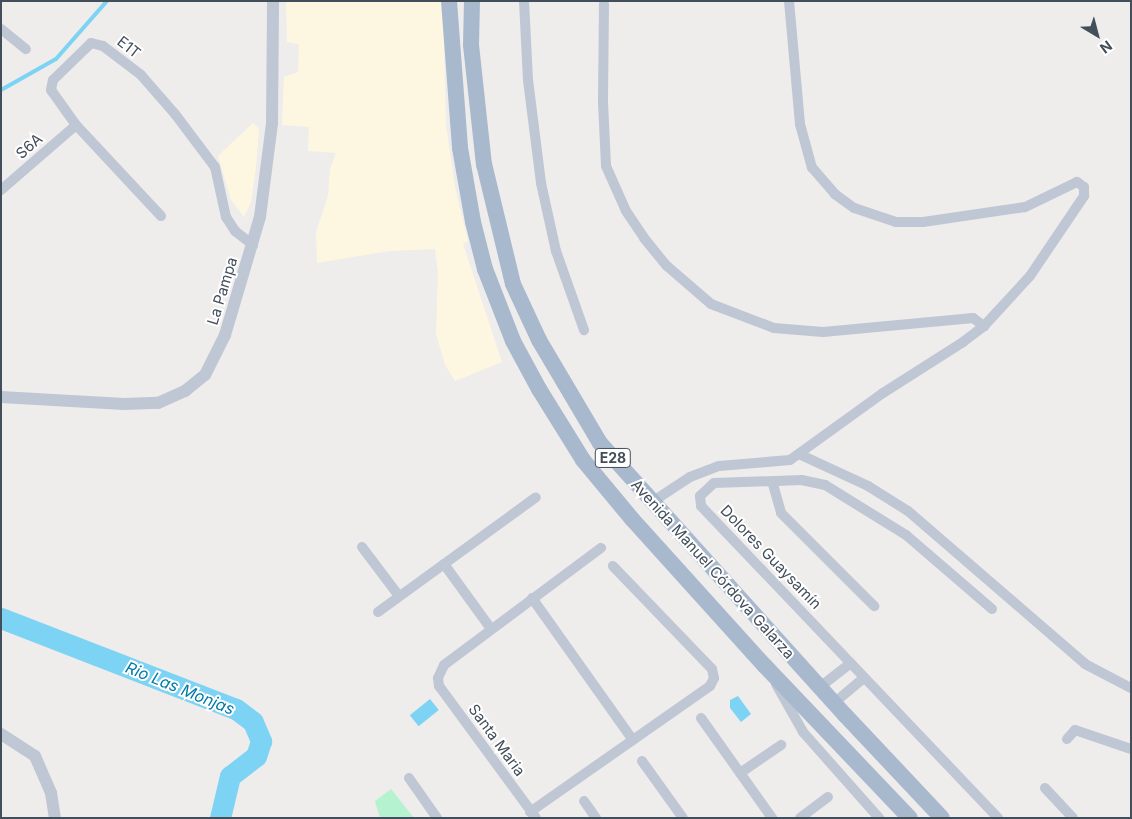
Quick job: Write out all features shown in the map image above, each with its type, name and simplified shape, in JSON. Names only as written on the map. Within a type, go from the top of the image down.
[{"type":"main road","name":"Avenida Manuel Córdova Galarza","points":[[449,1],[460,148],[472,222],[485,269],[513,341],[583,460],[765,666],[910,818]]},
{"type":"main road","name":"Avenida Manuel Córdova Galarza","points":[[472,1],[471,45],[484,164],[513,284],[539,340],[600,443],[820,688],[942,818]]},
{"type":"street","name":"La Pampa","points":[[1,397],[124,404],[158,403],[185,391],[205,374],[216,356],[253,245],[272,123],[274,1]]},
{"type":"street","points":[[524,1],[528,80],[541,182],[556,251],[584,330]]},
{"type":"street","points":[[652,502],[690,477],[719,466],[790,460],[801,455],[824,434],[984,326],[1048,252],[1080,206],[1084,187],[1077,182],[1025,207],[923,222],[896,222],[854,208],[835,194],[812,168],[800,124],[789,1]]},
{"type":"street","points":[[604,4],[603,102],[606,166],[626,212],[644,238],[667,266],[711,304],[774,328],[823,332],[973,318],[984,326]]},
{"type":"street","points":[[1,29],[26,49]]},
{"type":"street","name":"E1T","points":[[161,216],[76,125],[50,85],[91,43],[98,44],[141,75],[175,114],[215,168],[226,217],[235,231],[253,245]]},
{"type":"street","name":"S6A","points":[[1,190],[76,125]]},
{"type":"street","points":[[801,455],[846,475],[908,511],[1085,664],[1131,688]]},
{"type":"street","name":"Dolores Guaysamín","points":[[992,609],[906,535],[825,485],[802,480],[714,483],[700,496],[701,506],[998,818]]},
{"type":"street","points":[[772,481],[782,513],[874,606]]},
{"type":"street","points":[[378,612],[536,498]]},
{"type":"street","points":[[362,547],[399,596]]},
{"type":"street","points":[[444,564],[491,629],[601,548]]},
{"type":"street","points":[[532,816],[633,740],[710,686],[714,678],[712,669],[613,566]]},
{"type":"street","points":[[532,598],[633,740]]},
{"type":"street","name":"Santa Maria","points":[[491,629],[444,665],[438,678],[439,686],[532,816]]},
{"type":"street","points":[[820,688],[851,663]]},
{"type":"street","name":"Avenida Manuel Córdova Galarza","points":[[765,666],[803,732],[879,818]]},
{"type":"street","points":[[834,703],[864,678]]},
{"type":"street","points":[[701,718],[772,818]]},
{"type":"street","points":[[1067,739],[1074,730],[1131,749]]},
{"type":"street","points":[[1,734],[35,756],[51,794],[56,818]]},
{"type":"street","points":[[740,773],[781,745]]},
{"type":"street","points":[[642,761],[683,818]]},
{"type":"street","points":[[408,778],[438,818]]},
{"type":"street","points":[[1044,788],[1073,818]]},
{"type":"street","points":[[800,818],[828,797]]},
{"type":"street","points":[[584,801],[596,818]]},
{"type":"shaded area","points":[[286,1],[443,1],[446,125],[455,187],[468,241],[463,244],[502,362],[455,381],[445,365],[436,334],[438,272],[435,249],[390,251],[317,263],[316,232],[328,196],[330,169],[336,153],[308,151],[309,127],[282,125],[284,77],[298,72],[299,44],[287,42]]},
{"type":"shaded area","points":[[253,123],[259,129],[256,167],[251,202],[244,217],[231,200],[218,156]]},
{"type":"green space","points":[[391,789],[414,818],[380,818],[375,801]]},
{"type":"water","points":[[738,696],[751,714],[741,722],[730,708],[730,700]]},
{"type":"water","points":[[430,699],[439,710],[419,726],[410,715]]},
{"type":"waterway","points":[[1,90],[56,59],[107,1]]},
{"type":"waterway","name":"Rio Las Monjas","points":[[1,618],[236,709],[253,722],[261,741],[256,756],[230,776],[220,818]]}]
